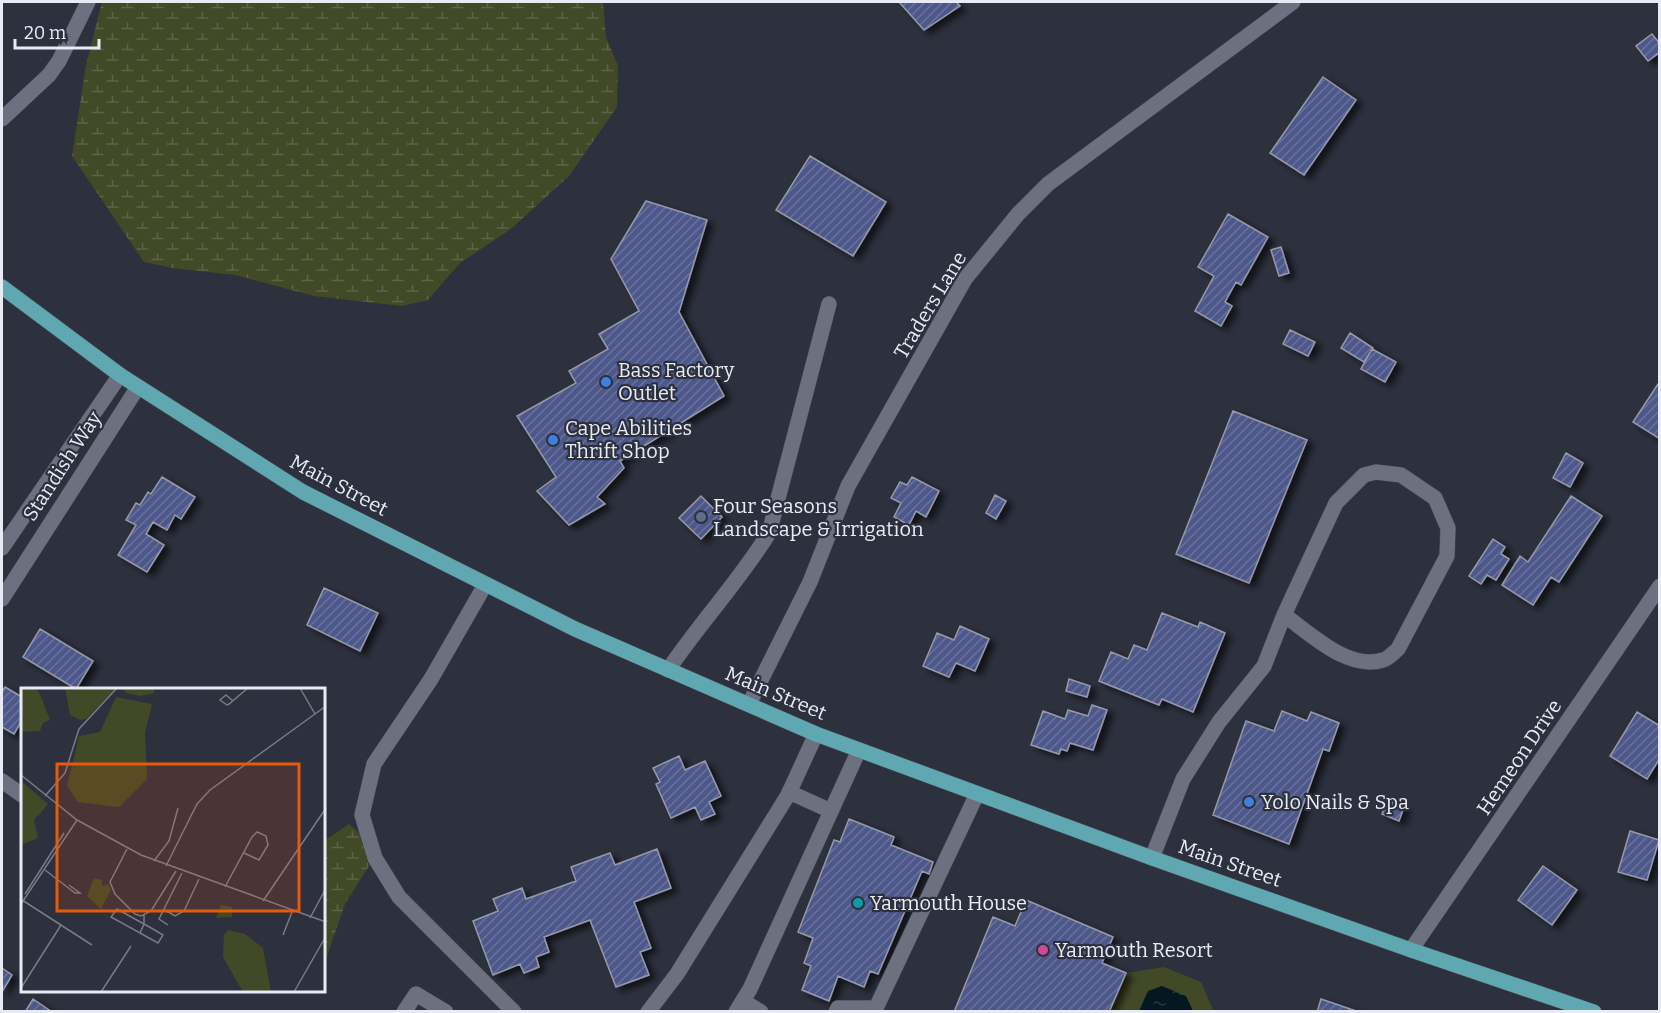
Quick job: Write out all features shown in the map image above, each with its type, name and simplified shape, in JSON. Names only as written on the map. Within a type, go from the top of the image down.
[{"type":"main road","name":"Main Street","points":[[2,287],[120,375],[303,492],[485,585],[668,670],[816,734],[977,794],[1411,950],[1594,1011]]},
{"type":"street","points":[[2,119],[49,75],[60,61],[88,2]]},
{"type":"street","name":"Traders Lane","points":[[749,704],[810,582],[848,486],[965,279],[1018,214],[1048,184],[1293,2]]},
{"type":"street","points":[[668,670],[769,533],[829,304]]},
{"type":"street","name":"Standish Way","points":[[2,548],[120,375]]},
{"type":"street","name":"Standish Way","points":[[2,599],[138,387]]},
{"type":"street","points":[[1152,858],[1183,779],[1219,722],[1264,666],[1284,615],[1336,503],[1364,475],[1376,472],[1401,475],[1435,498],[1449,528],[1448,555],[1398,649],[1385,660],[1362,663],[1331,648],[1284,615]]},
{"type":"street","points":[[485,585],[431,679],[374,764],[362,815],[375,858],[399,897],[514,1011]]},
{"type":"street","name":"Hemeon Drive","points":[[1411,950],[1659,586]]},
{"type":"street","points":[[648,1011],[677,974],[789,792],[816,734]]},
{"type":"street","points":[[761,1011],[739,1006],[859,750]]},
{"type":"street","points":[[2,781],[21,794]]},
{"type":"street","points":[[789,792],[831,811]]},
{"type":"street","points":[[836,1011],[838,1008],[876,1008],[977,794]]},
{"type":"street","points":[[404,1011],[416,994],[446,1011]]},
{"type":"green space","points":[[102,2],[603,2],[606,37],[618,66],[617,107],[569,176],[511,229],[460,263],[428,300],[402,306],[314,296],[235,275],[172,268],[144,262],[72,156],[86,65]]},
{"type":"green space","points":[[349,824],[359,833],[369,866],[345,904],[326,959],[326,840]]},
{"type":"green space","points":[[1164,967],[1201,982],[1214,1012],[1109,1012],[1126,973]]},
{"type":"water","points":[[1162,986],[1186,996],[1193,1011],[1139,1011],[1148,991]]},
{"type":"building","points":[[899,2],[956,2],[960,6],[924,30]]},
{"type":"building","points":[[1652,34],[1660,44],[1660,52],[1648,61],[1636,46]]},
{"type":"building","points":[[1323,77],[1356,100],[1304,175],[1270,153]]},
{"type":"building","points":[[810,156],[886,202],[853,256],[776,210]]},
{"type":"building","points":[[646,201],[707,220],[679,312],[724,396],[620,461],[624,468],[597,497],[605,504],[569,525],[537,491],[556,477],[517,416],[576,383],[569,371],[608,349],[599,334],[639,311],[611,259]]},
{"type":"building","points":[[1228,214],[1268,237],[1241,285],[1236,282],[1225,302],[1232,306],[1221,326],[1195,311],[1214,276],[1198,267]]},
{"type":"building","points":[[1281,247],[1289,273],[1279,276],[1271,250]]},
{"type":"building","points":[[1290,330],[1315,342],[1308,356],[1283,344]]},
{"type":"building","points":[[1350,333],[1373,348],[1364,362],[1341,348]]},
{"type":"building","points":[[1372,349],[1396,362],[1385,382],[1361,369]]},
{"type":"building","points":[[1660,381],[1660,439],[1633,422]]},
{"type":"building","points":[[1233,411],[1307,440],[1249,583],[1176,554]]},
{"type":"building","points":[[1566,453],[1583,463],[1570,487],[1553,478]]},
{"type":"building","points":[[162,477],[195,497],[181,519],[175,515],[167,530],[153,522],[146,534],[164,545],[147,572],[118,555],[136,525],[126,520],[136,503],[140,505],[148,492],[151,494]]},
{"type":"building","points":[[912,477],[939,491],[926,517],[916,511],[909,525],[894,517],[901,503],[891,498],[900,482],[907,485]]},
{"type":"building","points":[[995,495],[1006,501],[996,519],[986,513]]},
{"type":"building","name":"Four Seasons Landscape & Irrigation","points":[[701,496],[722,517],[701,539],[679,518]]},
{"type":"building","points":[[1571,496],[1602,516],[1559,582],[1551,577],[1533,605],[1502,585],[1520,556],[1528,562]]},
{"type":"building","points":[[1493,539],[1505,547],[1501,554],[1509,559],[1496,580],[1487,575],[1481,584],[1469,576]]},
{"type":"building","points":[[324,588],[378,613],[360,651],[307,625]]},
{"type":"building","points":[[1162,613],[1198,627],[1200,622],[1225,633],[1193,712],[1162,699],[1159,705],[1099,681],[1111,652],[1128,659],[1134,645],[1147,650]]},
{"type":"building","points":[[960,626],[989,639],[975,671],[956,663],[949,677],[923,666],[937,633],[954,640]]},
{"type":"building","points":[[40,629],[93,661],[77,688],[74,688],[23,657]]},
{"type":"building","points":[[1069,679],[1090,686],[1087,697],[1066,691]]},
{"type":"building","points":[[5,687],[21,696],[21,722],[14,734],[2,727],[2,692]]},
{"type":"building","points":[[1092,705],[1107,710],[1093,750],[1070,743],[1067,751],[1061,749],[1059,754],[1031,745],[1043,711],[1065,719],[1068,710],[1088,716]]},
{"type":"building","points":[[1282,711],[1307,721],[1311,712],[1339,723],[1329,751],[1323,749],[1289,844],[1213,815],[1246,721],[1274,731]]},
{"type":"building","points":[[1637,712],[1660,726],[1660,758],[1647,779],[1610,756]]},
{"type":"building","points":[[679,756],[685,770],[705,761],[721,796],[709,802],[715,814],[701,820],[695,807],[671,818],[656,784],[660,782],[653,768]]},
{"type":"building","points":[[1387,800],[1404,807],[1399,821],[1382,814]]},
{"type":"building","name":"Yarmouth House","points":[[849,819],[894,837],[891,845],[933,862],[929,874],[922,871],[878,974],[870,971],[864,987],[838,976],[829,1001],[802,990],[811,966],[804,963],[813,938],[798,932],[834,840],[840,842]]},
{"type":"building","points":[[1630,831],[1659,840],[1647,880],[1618,872]]},
{"type":"building","points":[[657,849],[671,888],[634,902],[651,948],[640,952],[649,975],[616,987],[590,920],[544,937],[549,952],[536,957],[539,967],[524,973],[520,964],[493,975],[473,921],[498,911],[493,899],[522,888],[526,899],[576,881],[571,867],[610,853],[615,865]]},
{"type":"building","points":[[1543,866],[1577,890],[1552,925],[1518,900]]},
{"type":"building","name":"Yarmouth Resort","points":[[1026,900],[1113,937],[1102,963],[1126,973],[1109,1012],[954,1012],[993,917],[1015,926]]},
{"type":"building","points":[[2,968],[12,975],[2,992]]},
{"type":"building","points":[[33,999],[52,1012],[25,1012]]},
{"type":"building","points":[[1321,999],[1359,1012],[1317,1012]]},
{"type":"place","name":"Bass Factory Outlet","points":[[606,382]]},
{"type":"place","name":"Cape Abilities Thrift Shop","points":[[553,440]]},
{"type":"place","name":"Four Seasons Landscape & Irrigation","points":[[701,517]]},
{"type":"place","name":"Yolo Nails & Spa","points":[[1249,802]]},
{"type":"place","name":"Yarmouth House","points":[[858,903]]},
{"type":"place","name":"Yarmouth Resort","points":[[1043,950]]}]
